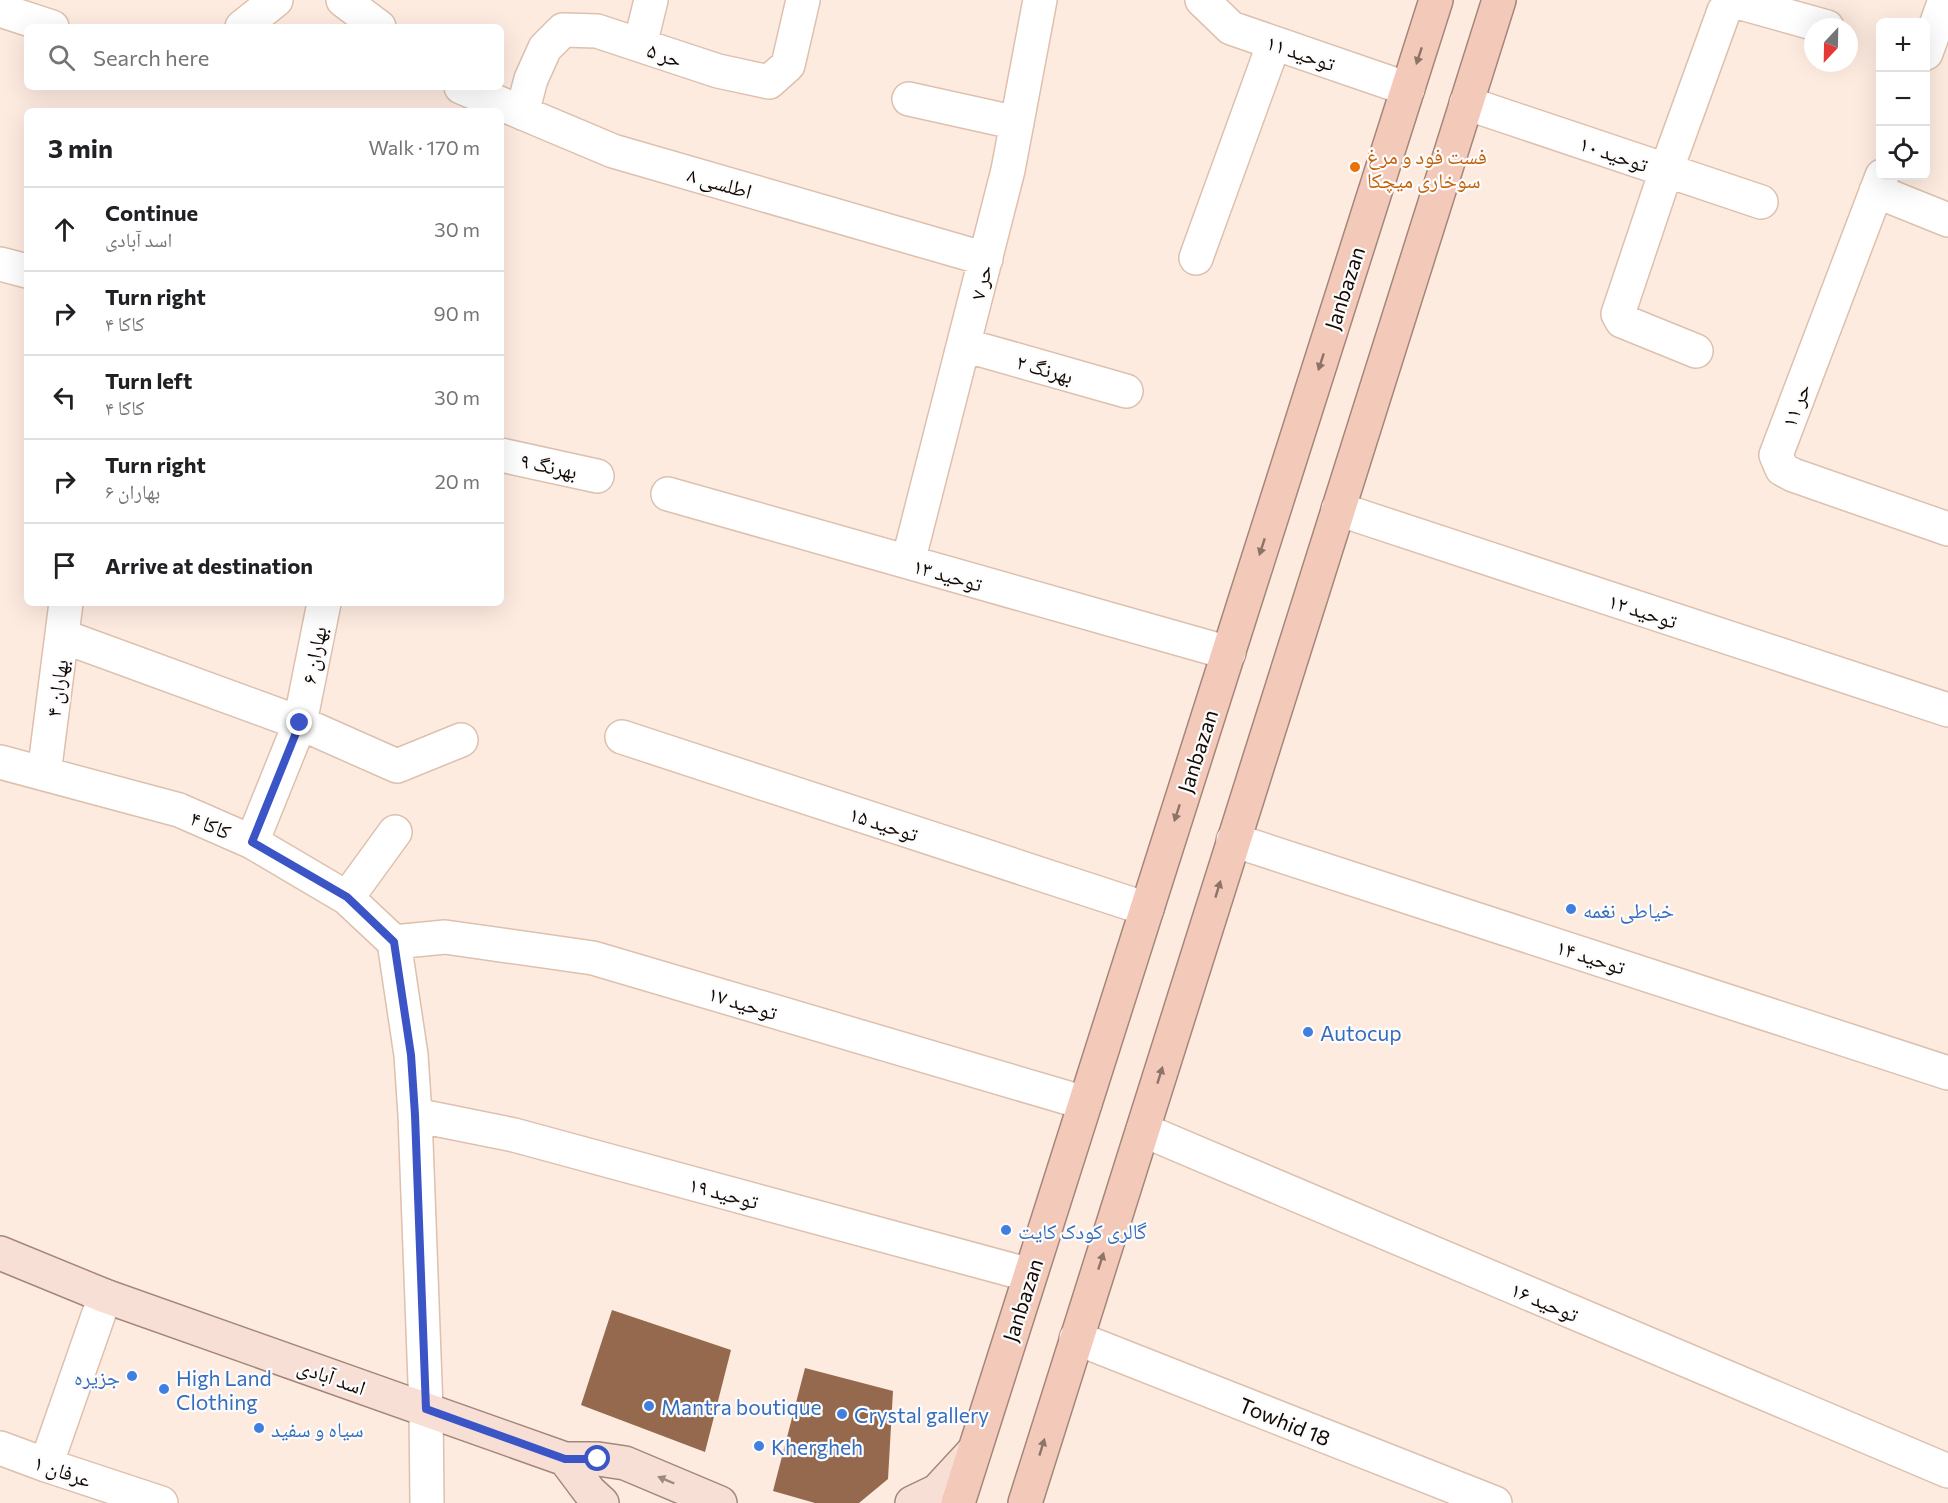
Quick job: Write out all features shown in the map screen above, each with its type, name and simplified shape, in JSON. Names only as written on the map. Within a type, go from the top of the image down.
[{"type":"highway","name":"Janbazan","points":[[958,1503],[1436,0]]},
{"type":"highway","points":[[1025,1503],[1499,0]]},
{"type":"main road","name":"اسد آبادی","points":[[0,1253],[105,1296],[565,1459],[598,1459],[625,1463],[720,1503]]},
{"type":"main road","points":[[912,1503],[937,1491],[974,1451]]},
{"type":"main road","points":[[565,1459],[589,1491],[602,1503]]},
{"type":"street","points":[[246,24],[276,0]]},
{"type":"street","points":[[343,0],[375,24]]},
{"type":"street","points":[[640,45],[651,0]]},
{"type":"street","name":"حر ۵","points":[[522,113],[531,79],[545,48],[563,30],[597,31],[718,71],[769,82],[788,65],[803,0]]},
{"type":"street","name":"حر ۷","points":[[909,562],[1008,170],[1040,0]]},
{"type":"street","name":"توحید ۱۱","points":[[1202,0],[1231,28],[1408,89]]},
{"type":"street","points":[[1930,42],[1945,0]]},
{"type":"street","points":[[1696,351],[1622,321],[1618,314],[1666,171],[1724,11],[1734,1],[1804,21]]},
{"type":"street","points":[[0,10],[43,24]]},
{"type":"street","points":[[1196,258],[1274,42]]},
{"type":"street","name":"اطلسی ۸","points":[[468,90],[613,151],[986,258]]},
{"type":"street","points":[[909,99],[1017,123]]},
{"type":"street","name":"توحید ۱۰","points":[[1466,103],[1761,202]]},
{"type":"street","points":[[1879,183],[1948,220]]},
{"type":"street","name":"حر ۱۱","points":[[1879,183],[1776,455],[1782,469],[1793,475],[1948,529]]},
{"type":"street","points":[[0,264],[24,270]]},
{"type":"street","name":"بهرنگ ۲","points":[[964,345],[1126,391]]},
{"type":"street","name":"بهرنگ ۹","points":[[504,457],[597,476]]},
{"type":"street","name":"توحید ۱۳","points":[[668,494],[1229,653]]},
{"type":"street","name":"توحید ۱۲","points":[[1338,509],[1948,710]]},
{"type":"street","name":"بهاران ۴","points":[[44,774],[66,606]]},
{"type":"street","name":"بهاران ۶","points":[[252,842],[300,723],[323,606]]},
{"type":"street","points":[[62,636],[300,723],[397,766],[461,740]]},
{"type":"street","name":"توحید ۱۵","points":[[622,737],[1147,909]]},
{"type":"street","name":"کاکا ۴","points":[[0,762],[179,810],[252,842],[347,897],[394,942]]},
{"type":"street","points":[[347,897],[395,832]]},
{"type":"street","name":"توحید ۱۴","points":[[1233,840],[1948,1073]]},
{"type":"street","name":"توحید ۱۷","points":[[394,942],[445,937],[593,958],[1085,1103]]},
{"type":"street","points":[[394,942],[411,1055],[415,1115],[428,1503]]},
{"type":"street","name":"توحید ۱۹","points":[[415,1115],[514,1135],[1030,1275]]},
{"type":"street","name":"توحید ۱۶","points":[[1143,1130],[1948,1471]]},
{"type":"street","points":[[46,1465],[105,1296]]},
{"type":"street","name":"Towhid 18","points":[[1076,1338],[1495,1503]]},
{"type":"street","name":"عرفان ۱","points":[[0,1448],[161,1503]]},
{"type":"building","points":[[612,1310],[731,1350],[705,1452],[581,1405]]},
{"type":"building","name":"Crystal gallery","points":[[805,1368],[893,1391],[888,1479],[859,1503],[815,1503],[773,1491]]},
{"type":"place","name":"فست فود و مرغ سوخاری میچکا","points":[[1355,167]]},
{"type":"place","name":"خیاطی نغمه","points":[[1571,909]]},
{"type":"place","name":"Autocup","points":[[1308,1032]]},
{"type":"place","name":"گالری کودک کایت","points":[[1006,1230]]},
{"type":"place","name":"جزیره","points":[[132,1376]]},
{"type":"place","name":"High Land Clothing","points":[[164,1389]]},
{"type":"place","name":"Mantra boutique","points":[[649,1406]]},
{"type":"place","name":"Crystal gallery","points":[[842,1414]]},
{"type":"place","name":"سیاه و سفید","points":[[259,1428]]},
{"type":"place","name":"Khergheh","points":[[759,1446]]},
{"type":"route","points":[[300,723],[252,842],[347,897],[394,942],[411,1055],[426,1409],[565,1459],[598,1459]]}]
